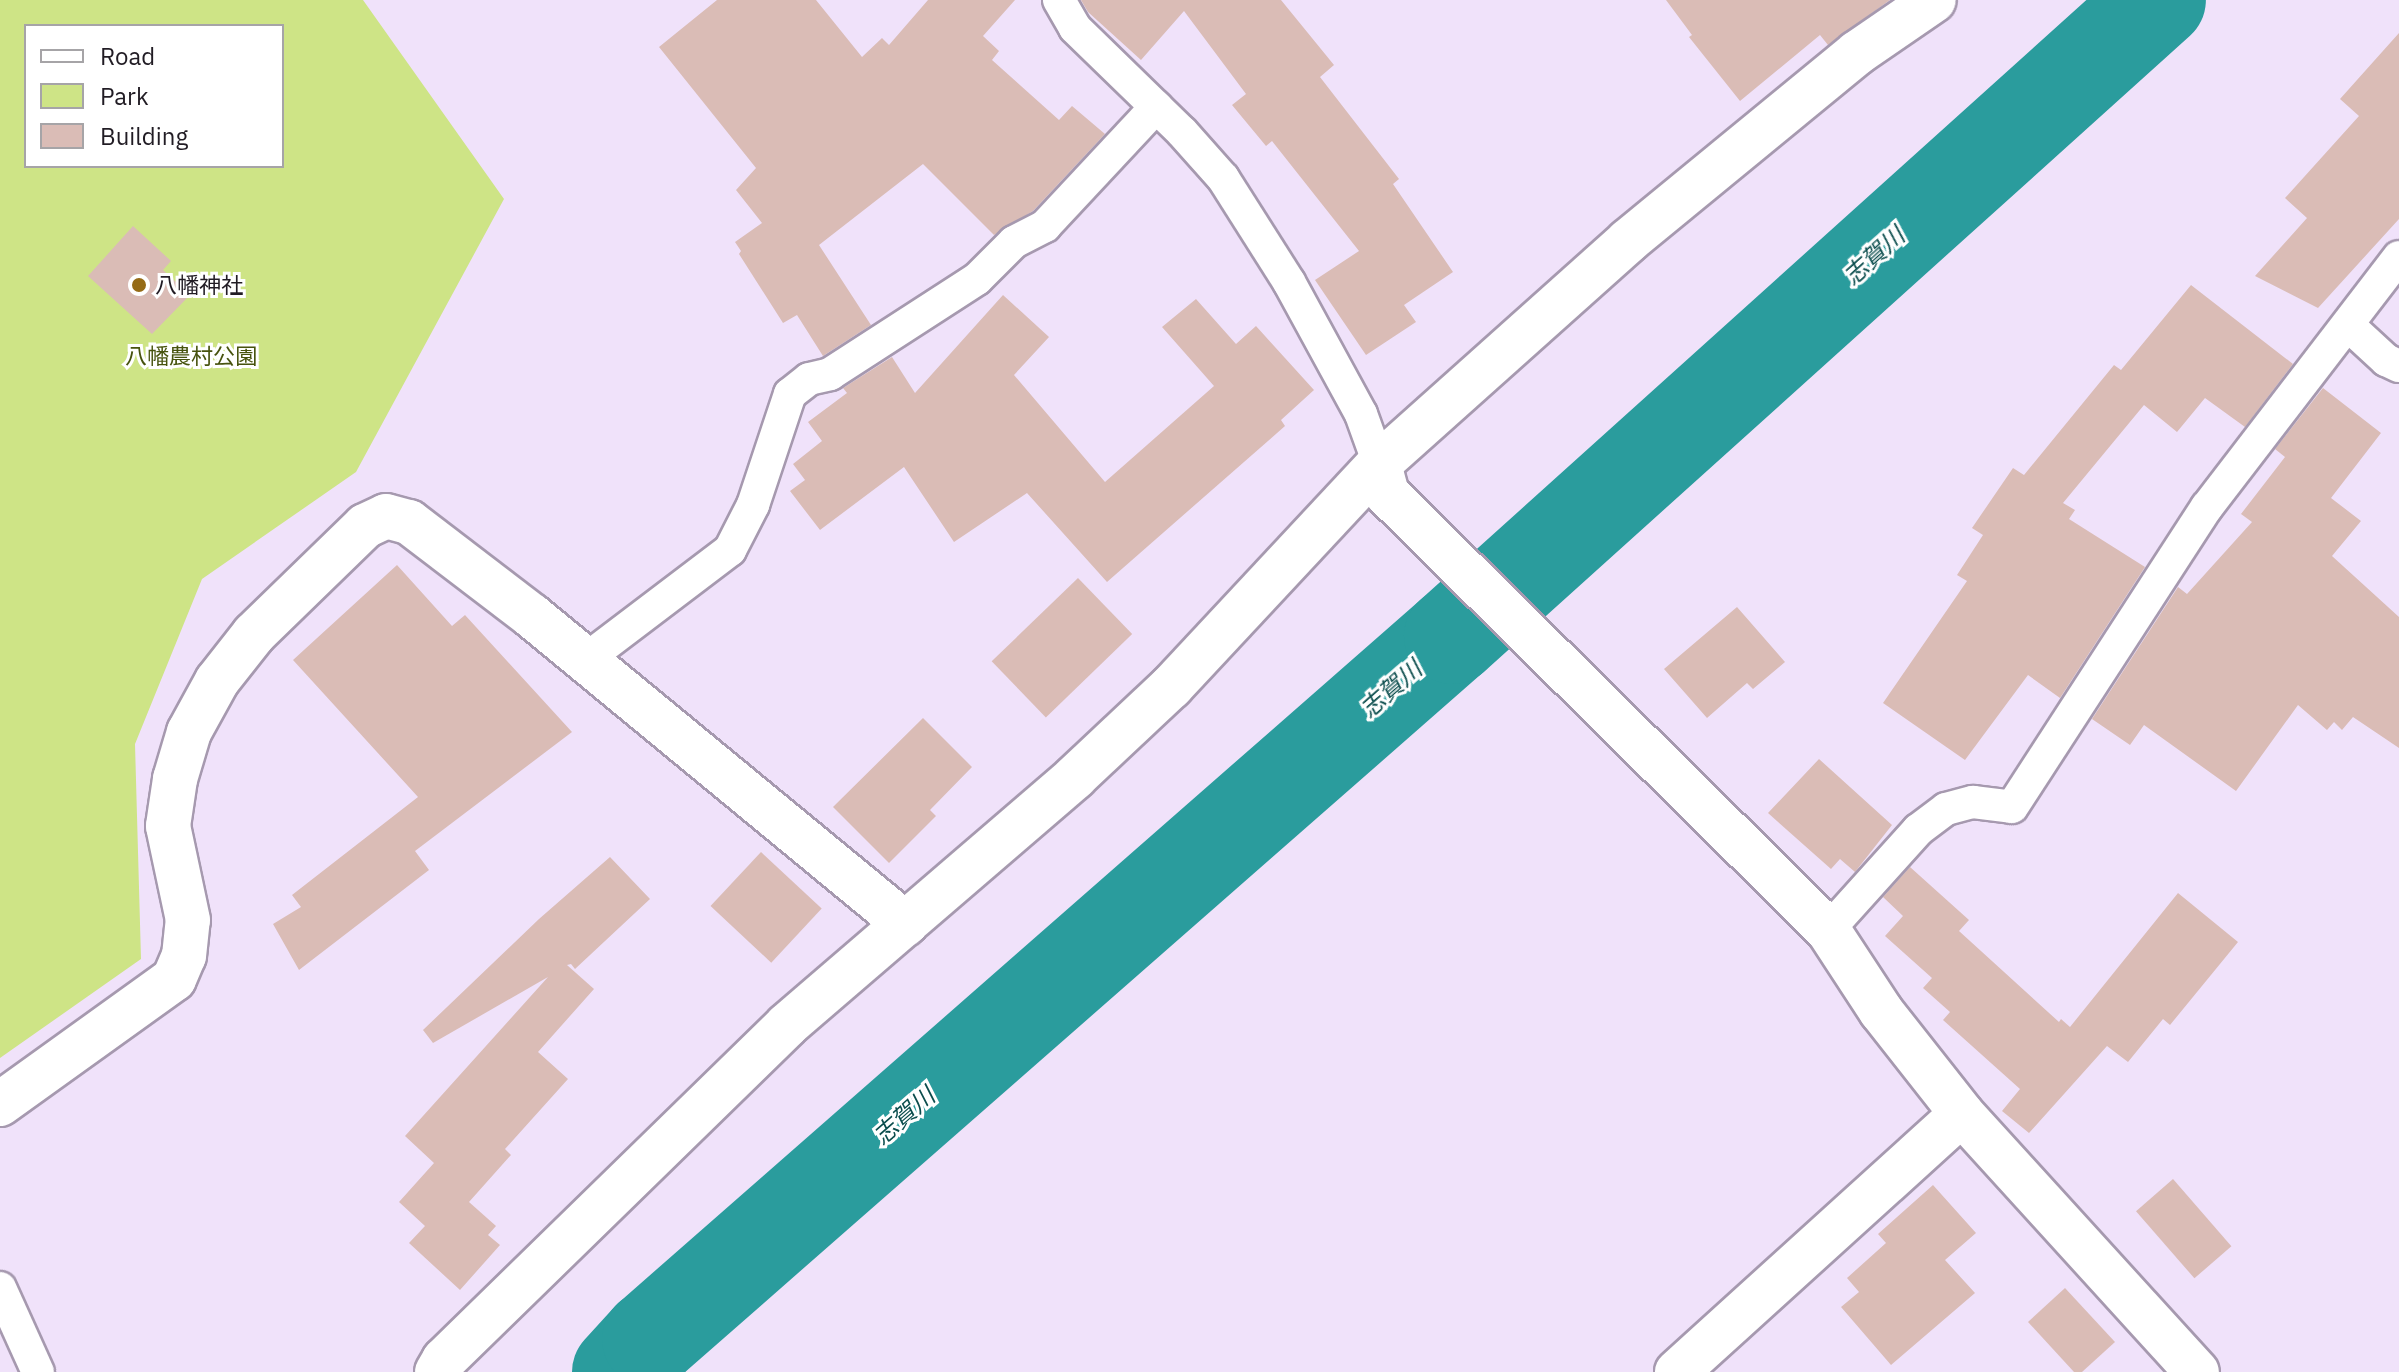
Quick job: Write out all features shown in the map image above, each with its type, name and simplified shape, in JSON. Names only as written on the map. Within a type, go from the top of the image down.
[{"type":"street","points":[[437,1372],[444,1360],[787,1025],[1075,777],[1640,231],[1857,53],[1934,0]]},
{"type":"street","points":[[1383,479],[1828,930],[1881,1011],[1962,1114],[2197,1372]]},
{"type":"street","points":[[0,1104],[174,979],[184,956],[188,920],[168,826],[175,779],[189,732],[217,681],[254,634],[365,526],[386,516],[409,522],[585,660],[905,924]]},
{"type":"street","points":[[1677,1372],[1962,1114]]},
{"type":"lane","points":[[1060,0],[1075,28],[1223,178],[1250,219],[1361,414],[1383,479]]},
{"type":"lane","points":[[585,660],[730,550],[753,505],[790,394],[809,379],[830,374],[977,279],[1014,242],[1045,226],[1156,107]]},
{"type":"lane","points":[[1828,930],[1918,830],[1946,809],[1973,802],[2012,807],[2207,507],[2399,257]]},
{"type":"lane","points":[[2348,325],[2386,360],[2399,366]]},
{"type":"lane","points":[[0,1288],[38,1372]]},
{"type":"green space","name":"八幡農村公園","points":[[0,0],[363,0],[504,199],[356,472],[202,579],[135,744],[141,959],[0,1058]]},
{"type":"building","points":[[717,0],[816,0],[862,57],[882,38],[889,45],[928,0],[1015,0],[983,36],[999,51],[992,60],[1059,120],[1072,106],[1105,134],[1033,211],[994,235],[923,164],[819,245],[871,325],[823,356],[797,315],[783,323],[739,254],[741,251],[735,242],[762,223],[736,190],[756,168],[659,47]]},
{"type":"building","points":[[1081,0],[1281,0],[1334,65],[1320,77],[1399,179],[1393,184],[1453,272],[1404,305],[1416,322],[1366,355],[1315,280],[1359,251],[1272,141],[1266,146],[1232,105],[1246,94],[1184,11],[1141,60],[1088,12]]},
{"type":"building","points":[[1666,0],[1890,0],[1828,45],[1820,35],[1740,101],[1689,37],[1692,35]]},
{"type":"building","points":[[2399,33],[2399,219],[2318,308],[2255,276],[2307,218],[2285,198],[2359,116],[2340,99]]},
{"type":"building","name":"八幡神社","points":[[133,226],[171,261],[163,270],[190,295],[152,334],[88,276]]},
{"type":"building","points":[[2191,285],[2293,364],[2245,427],[2205,398],[2177,432],[2144,405],[2063,503],[2075,510],[2069,519],[2145,567],[2060,698],[2028,675],[1965,760],[1883,703],[1967,581],[1957,575],[1983,535],[1972,528],[2013,468],[2024,475],[2114,365],[2121,370]]},
{"type":"building","points":[[1003,295],[1049,337],[1014,375],[1105,482],[1214,386],[1162,327],[1196,299],[1236,344],[1256,326],[1314,390],[1281,420],[1285,426],[1107,582],[1027,493],[954,542],[904,467],[820,530],[790,491],[805,480],[793,464],[822,441],[808,422],[847,393],[843,388],[892,357],[915,393]]},
{"type":"building","points":[[2323,388],[2381,433],[2331,498],[2361,521],[2332,556],[2399,617],[2399,748],[2353,717],[2342,730],[2334,722],[2327,730],[2298,705],[2236,791],[2144,725],[2130,745],[2092,719],[2178,587],[2187,594],[2252,522],[2241,514],[2285,457],[2275,449]]},
{"type":"building","points":[[397,565],[452,626],[465,615],[572,732],[415,851],[429,870],[299,970],[273,924],[301,907],[292,895],[418,797],[293,660]]},
{"type":"building","points":[[1078,578],[1132,634],[1046,717],[992,661]]},
{"type":"building","points":[[1737,607],[1785,662],[1753,689],[1747,683],[1707,718],[1664,669]]},
{"type":"building","points":[[923,718],[972,767],[930,810],[936,816],[889,863],[833,807]]},
{"type":"building","points":[[1819,759],[1892,825],[1855,872],[1840,859],[1831,869],[1768,813]]},
{"type":"building","points":[[761,852],[822,909],[771,963],[711,906]]},
{"type":"building","points":[[610,857],[650,899],[575,969],[571,964],[567,965],[594,989],[538,1052],[568,1079],[505,1149],[511,1155],[469,1202],[496,1226],[488,1235],[500,1245],[460,1290],[409,1243],[425,1226],[399,1202],[434,1163],[405,1136],[548,977],[433,1043],[423,1030],[539,919]]},
{"type":"building","points":[[1910,867],[1969,920],[1959,931],[2059,1022],[2061,1019],[2070,1027],[2178,893],[2238,942],[2170,1025],[2163,1019],[2128,1062],[2107,1046],[2029,1133],[2002,1111],[2020,1089],[1943,1020],[1950,1012],[1923,988],[1932,978],[1885,936],[1903,916],[1883,897]]},
{"type":"building","points":[[2173,1179],[2231,1246],[2194,1278],[2136,1211]]},
{"type":"building","points":[[1933,1185],[1976,1233],[1945,1260],[1975,1293],[1891,1365],[1841,1307],[1859,1292],[1847,1278],[1886,1243],[1878,1234]]},
{"type":"building","points":[[2065,1288],[2115,1342],[2082,1372],[2074,1372],[2028,1322]]},
{"type":"waterway","name":"志賀川","points":[[620,1372],[650,1339],[1452,636],[2158,0]]},
{"type":"place","name":"八幡神社","points":[[139,285]]}]
